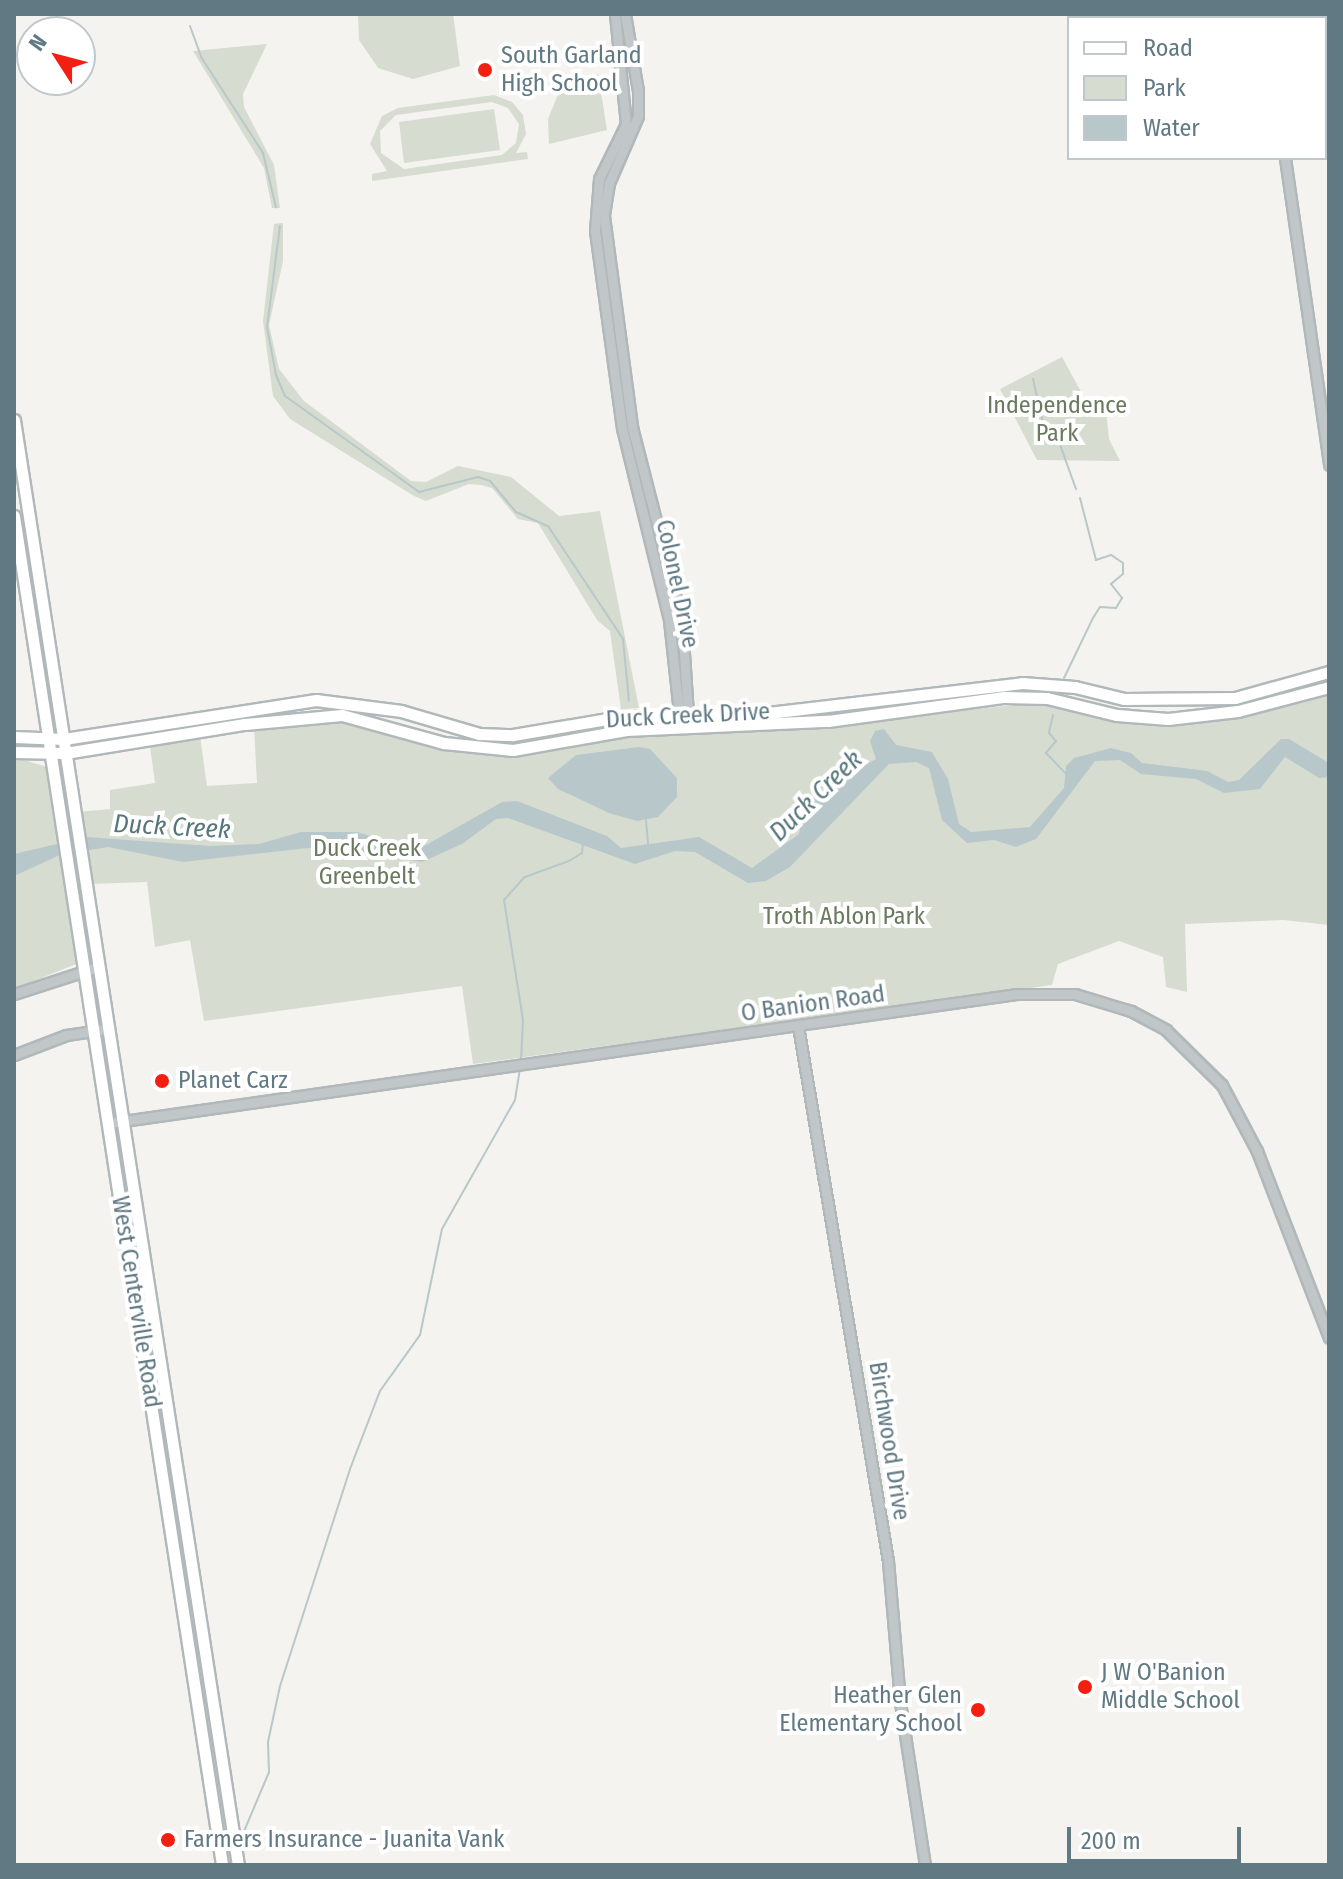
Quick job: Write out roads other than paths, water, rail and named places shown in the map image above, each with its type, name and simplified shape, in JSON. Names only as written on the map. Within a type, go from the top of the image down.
[{"type":"main road","name":"West Centerville Road","points":[[14,420],[97,967],[101,1030],[218,1790],[238,1865]]},
{"type":"main road","name":"West Centerville Road","points":[[14,516],[84,968],[101,1030]]},
{"type":"main road","name":"Duck Creek Drive","points":[[14,752],[34,755],[65,753],[341,702],[401,711],[479,734],[513,735],[619,717],[768,713],[1022,683],[1075,687],[1124,699],[1235,698],[1329,672]]},
{"type":"main road","name":"Duck Creek Drive","points":[[14,737],[64,739],[155,725],[342,715],[444,743],[513,750],[626,730],[828,721],[1004,697],[1047,698],[1117,715],[1168,719],[1238,711],[1329,687]]},
{"type":"main road","points":[[155,725],[158,738]]},
{"type":"main road","points":[[34,755],[55,772]]},
{"type":"main road","name":"West Centerville Road","points":[[115,1122],[197,1576],[218,1790],[222,1865]]},
{"type":"street","name":"Colonel Drive","points":[[615,14],[626,124],[599,179],[595,231],[622,428],[669,620],[683,728]]},
{"type":"street","name":"Colonel Drive","points":[[625,14],[638,116],[609,183],[606,236],[632,427],[682,622],[682,715]]},
{"type":"street","points":[[1285,160],[1329,465]]},
{"type":"street","points":[[14,994],[84,968],[97,967]]},
{"type":"street","name":"O Banion Road","points":[[115,1122],[1016,994],[1075,994],[1151,1021],[1187,1046],[1230,1099],[1257,1151],[1329,1338]]},
{"type":"street","name":"Birchwood Drive","points":[[798,1026],[888,1561],[900,1702],[925,1865]]},
{"type":"street","points":[[14,1055],[101,1030]]},
{"type":"water","name":"Duck Creek","points":[[884,729],[896,745],[932,752],[948,779],[959,824],[971,832],[1030,827],[1064,788],[1066,766],[1074,758],[1111,748],[1131,753],[1142,763],[1207,771],[1228,782],[1239,780],[1281,739],[1289,739],[1329,763],[1329,777],[1319,778],[1285,757],[1260,789],[1224,793],[1196,779],[1141,774],[1120,760],[1095,761],[1036,839],[1016,847],[994,840],[967,843],[942,820],[929,768],[916,762],[889,764],[790,867],[766,881],[748,883],[695,852],[675,851],[635,864],[508,818],[496,819],[462,844],[422,862],[326,846],[183,862],[108,847],[60,855],[14,876],[14,854],[87,837],[210,846],[259,844],[301,832],[357,832],[417,850],[502,802],[517,801],[607,836],[621,848],[699,837],[752,868],[799,834],[803,810],[814,795],[876,759],[870,741],[875,731]]},
{"type":"water","points":[[639,747],[650,749],[677,778],[677,797],[658,817],[637,821],[609,813],[558,789],[548,778],[576,755]]},
{"type":"waterway","points":[[190,26],[201,57],[263,153],[276,207]]},
{"type":"waterway","points":[[280,226],[267,327],[276,375],[285,396],[419,492],[478,477],[490,481],[516,512],[548,526],[623,639],[629,701]]},
{"type":"waterway","points":[[1033,379],[1044,428],[1059,442],[1076,489]]},
{"type":"waterway","points":[[1064,678],[1100,607],[1116,608],[1122,598],[1111,584],[1123,574],[1123,563],[1111,555],[1096,560],[1080,498]]},
{"type":"waterway","points":[[1053,715],[1049,733],[1056,741],[1046,753],[1066,774]]},
{"type":"waterway","points":[[646,820],[648,845]]},
{"type":"waterway","points":[[521,1062],[523,1020],[504,900],[525,877],[582,853],[583,844]]},
{"type":"waterway","points":[[242,1836],[269,1772],[268,1742],[280,1686],[350,1469],[380,1391],[420,1335],[442,1229],[515,1100],[520,1069]]},
{"type":"place","name":"South Garland High School","points":[[485,70]]},
{"type":"place","name":"Planet Carz","points":[[162,1081]]},
{"type":"place","name":"J W O'Banion Middle School","points":[[1085,1687]]},
{"type":"place","name":"Heather Glen Elementary School","points":[[978,1710]]},
{"type":"place","name":"Farmers Insurance - Juanita Vank","points":[[168,1840]]},
{"type":"park label","name":"Independence Park","points":[[1057,420]]},
{"type":"park label","name":"Duck Creek Greenbelt","points":[[367,863]]},
{"type":"park label","name":"Troth Ablon Park","points":[[844,917]]}]
